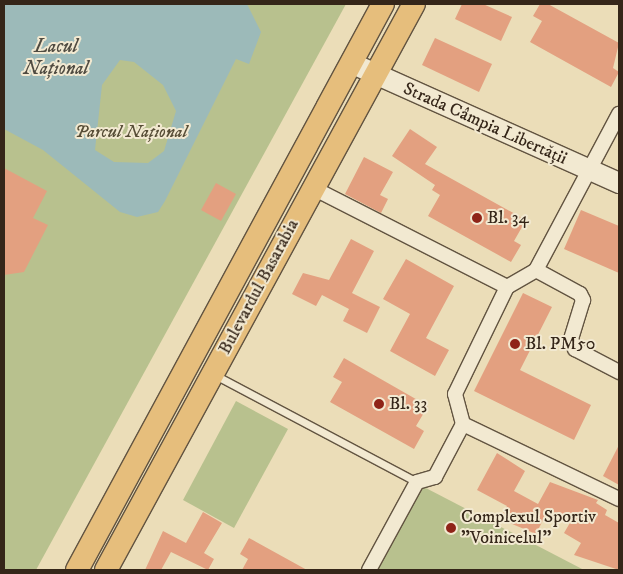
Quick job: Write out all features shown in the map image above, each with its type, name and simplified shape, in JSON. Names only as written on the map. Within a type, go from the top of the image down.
[{"type":"main road","name":"Bulevardul Basarabia","points":[[77,570],[383,4]]},
{"type":"main road","name":"Bulevardul Basarabia","points":[[106,570],[414,4]]},
{"type":"street","name":"Strada Câmpia Libertății","points":[[351,63],[374,75],[619,183]]},
{"type":"street","points":[[369,570],[417,482],[434,477],[463,424],[455,394],[507,287],[536,270],[619,114]]},
{"type":"street","points":[[313,188],[507,287]]},
{"type":"street","points":[[536,270],[580,294],[583,300],[571,339],[575,349],[619,372]]},
{"type":"street","points":[[463,424],[619,499]]},
{"type":"lane","points":[[212,374],[417,482]]},
{"type":"green space","name":"Parcul Național","points":[[4,4],[346,4],[36,570],[4,570]]},
{"type":"green space","points":[[236,401],[288,429],[234,528],[183,500]]},
{"type":"green space","name":"Complexul Sportiv \"Voinicelul\"","points":[[422,486],[584,570],[376,570]]},
{"type":"water","name":"Lacul Național","points":[[4,4],[247,4],[261,32],[249,64],[236,59],[158,212],[137,217],[120,212],[43,150],[4,129]],"holes":[[[120,60],[134,62],[163,85],[176,111],[164,151],[148,163],[114,162],[95,150],[102,85]]]},
{"type":"building","points":[[462,4],[483,4],[512,17],[501,41],[455,19]]},
{"type":"building","points":[[540,4],[548,4],[619,43],[613,68],[619,72],[611,87],[530,42],[542,21],[533,16]]},
{"type":"building","points":[[435,38],[492,64],[479,92],[422,65]]},
{"type":"building","name":"Bl. 34","points":[[410,129],[437,147],[425,164],[526,220],[514,241],[521,245],[511,262],[428,216],[440,195],[432,190],[435,185],[392,156]]},
{"type":"building","points":[[364,157],[393,172],[380,195],[388,199],[381,213],[345,194]]},
{"type":"building","points":[[4,168],[47,191],[33,218],[48,225],[24,272],[4,275]]},
{"type":"building","points":[[216,183],[236,194],[221,221],[201,210]]},
{"type":"building","points":[[581,210],[619,226],[619,273],[564,249]]},
{"type":"building","points":[[351,239],[374,251],[352,293],[380,307],[367,333],[343,321],[349,309],[322,295],[316,306],[292,294],[303,273],[329,280]]},
{"type":"building","points":[[406,259],[454,286],[426,338],[449,350],[435,376],[390,351],[410,314],[383,299]]},
{"type":"building","name":"Bl. PM50","points":[[523,293],[552,307],[520,370],[591,405],[574,440],[474,391]]},
{"type":"building","name":"Bl. 33","points":[[344,358],[428,406],[416,426],[424,431],[414,449],[330,402],[342,382],[333,377]]},
{"type":"building","points":[[619,445],[619,485],[603,476]]},
{"type":"building","points":[[497,453],[525,471],[514,491],[538,504],[550,482],[598,500],[596,503],[607,510],[605,515],[619,523],[619,570],[574,555],[581,543],[564,533],[571,521],[548,510],[536,534],[500,519],[507,506],[477,490]]},
{"type":"building","points":[[203,512],[222,523],[204,553],[214,559],[208,570],[171,552],[161,570],[145,570],[163,531],[186,543]]},
{"type":"building","points":[[249,538],[307,570],[242,570],[248,559],[240,554]]},
{"type":"place","name":"Bl. 34","points":[[477,218]]},
{"type":"place","name":"Bl. PM50","points":[[515,344]]},
{"type":"place","name":"Bl. 33","points":[[379,404]]},
{"type":"place","name":"Complexul Sportiv \"Voinicelul\"","points":[[451,528]]}]
